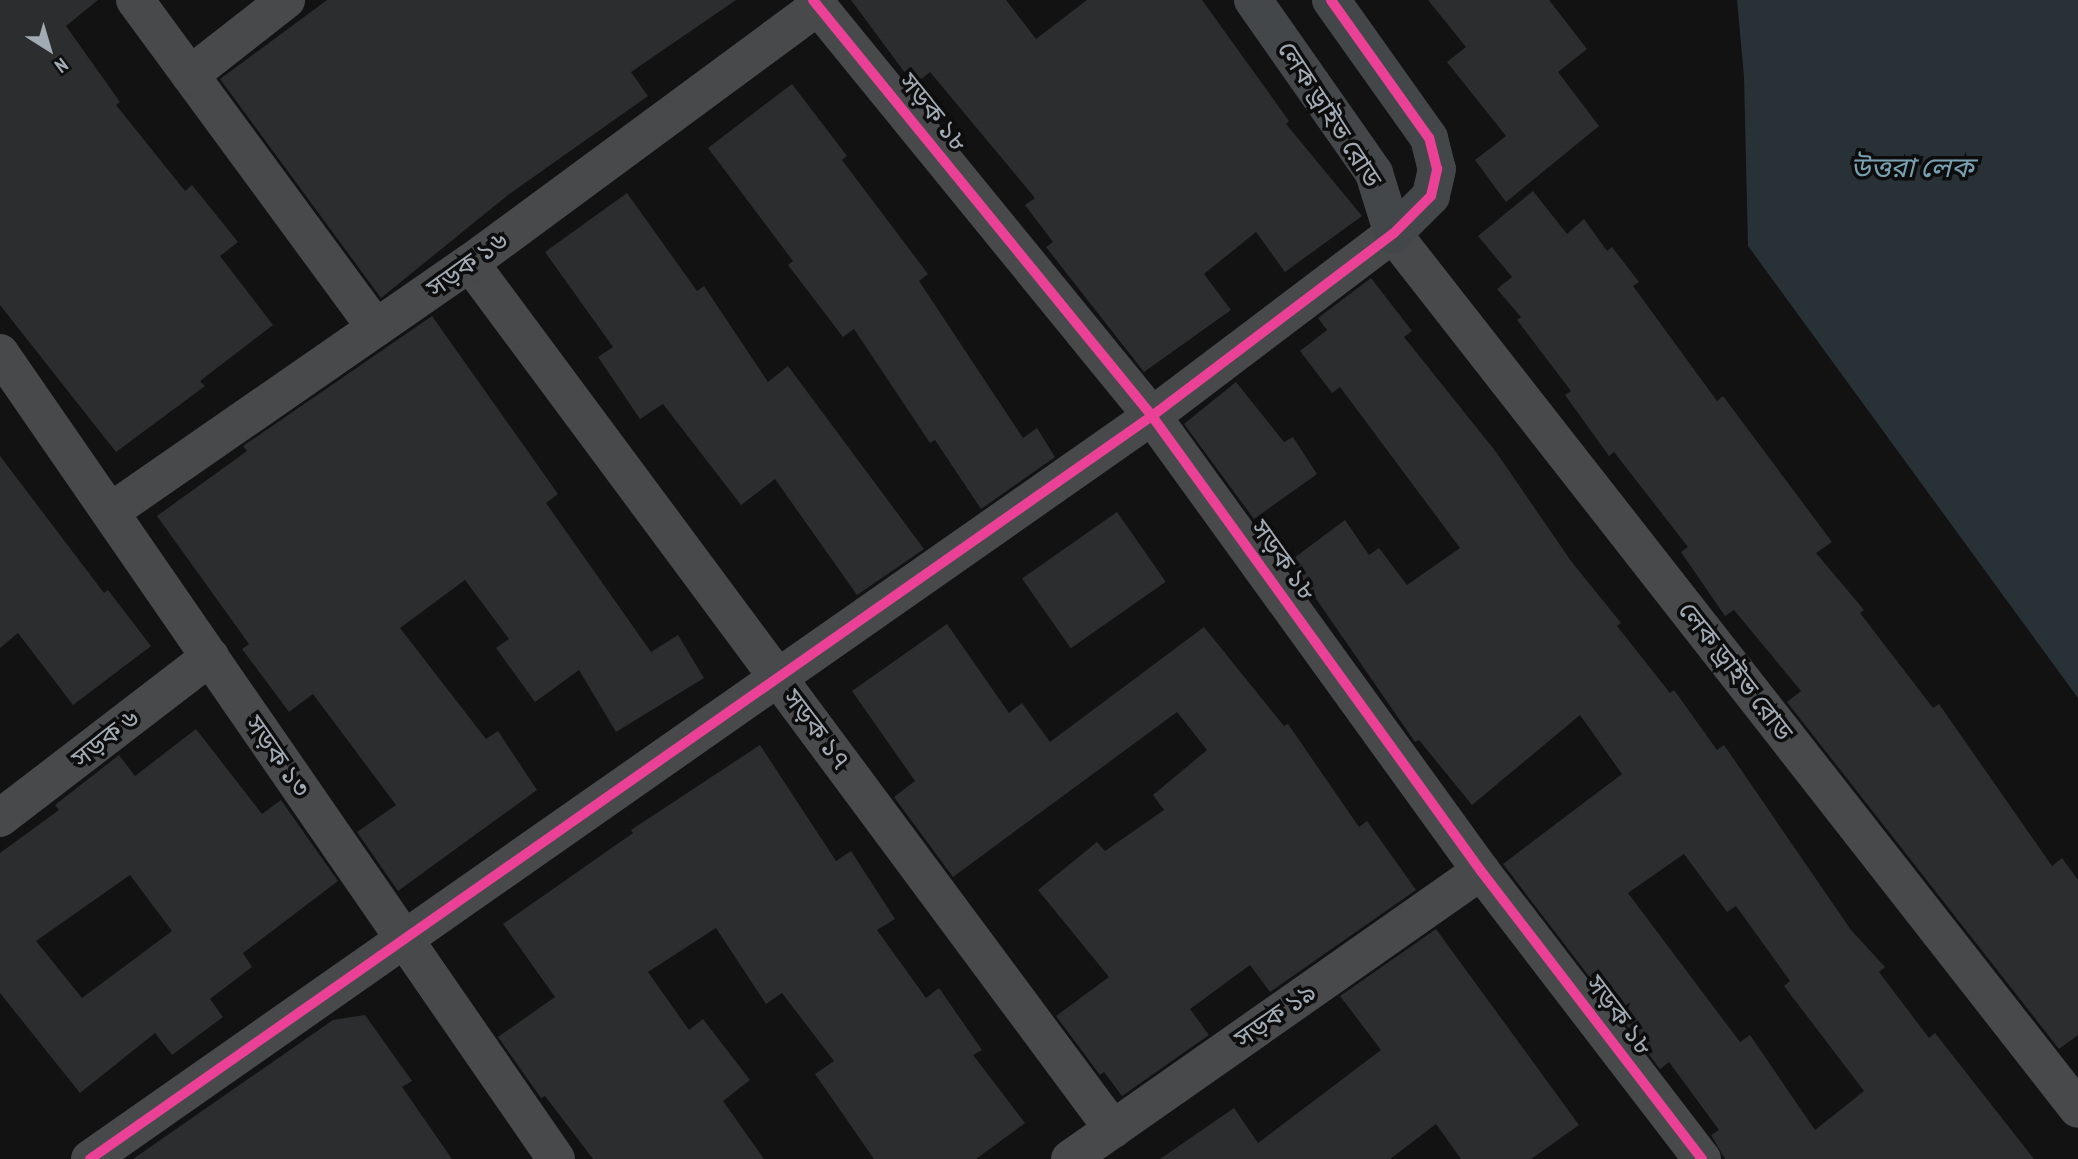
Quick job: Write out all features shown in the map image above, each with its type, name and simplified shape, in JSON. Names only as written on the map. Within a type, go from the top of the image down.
[{"type":"street","points":[[135,0],[376,328]]},
{"type":"street","points":[[190,75],[286,0]]},
{"type":"street","name":"লেক ড্রাইভ রোড","points":[[1253,0],[1374,173],[1394,233],[2078,1109]]},
{"type":"street","points":[[90,1159],[1152,415],[1394,233],[1431,196],[1437,169],[1429,138],[1331,0]]},
{"type":"street","name":"সড়ক ১৬","points":[[110,512],[470,263],[816,3]]},
{"type":"street","name":"সড়ক ১৮","points":[[816,3],[1152,415],[1481,871],[1702,1159]]},
{"type":"street","name":"সড়ক ১৭","points":[[470,263],[1113,1129]]},
{"type":"street","name":"সড়ক ১৩","points":[[0,353],[556,1159]]},
{"type":"street","name":"সড়ক ৬","points":[[0,818],[210,657]]},
{"type":"street","name":"সড়ক ১৯","points":[[1070,1159],[1481,871]]},
{"type":"water","name":"উত্তরা লেক","points":[[1737,0],[2078,0],[2078,698],[1748,246],[1744,76]]},
{"type":"building","points":[[0,0],[98,0],[66,26],[120,102],[116,105],[185,191],[192,185],[238,242],[220,256],[273,325],[200,381],[205,386],[116,452],[0,305]]},
{"type":"building","points":[[327,0],[736,0],[631,72],[648,96],[508,195],[381,298],[220,79]]},
{"type":"building","points":[[851,0],[1006,0],[1036,39],[1087,0],[1202,0],[1289,121],[1286,124],[1362,216],[1285,272],[1256,232],[1204,274],[1231,310],[1144,372],[1046,247],[1053,242],[1025,205],[1035,198],[930,72],[914,85]]},
{"type":"building","points":[[1428,0],[1549,0],[1587,49],[1558,72],[1599,126],[1506,202],[1475,160],[1506,136],[1447,62],[1466,47]]},
{"type":"building","points":[[792,84],[847,156],[842,160],[928,274],[919,281],[1023,438],[1037,428],[1055,457],[981,509],[935,440],[930,443],[854,329],[843,337],[788,265],[793,261],[708,148]]},
{"type":"building","points":[[1533,191],[1567,234],[1584,219],[1607,251],[1612,247],[1639,282],[1633,286],[1717,401],[1723,396],[1832,542],[1816,553],[1864,610],[1860,613],[1933,708],[1939,704],[2052,866],[2062,858],[2078,880],[2078,1035],[2059,1049],[1787,702],[1801,691],[1734,610],[1725,616],[1681,552],[1688,547],[1614,452],[1609,456],[1565,395],[1571,391],[1517,320],[1521,317],[1497,289],[1512,277],[1478,236]]},
{"type":"building","points":[[627,193],[697,291],[704,286],[768,382],[788,366],[924,549],[857,595],[775,479],[741,505],[663,404],[640,419],[598,357],[613,347],[545,252]]},
{"type":"building","points":[[1371,278],[1412,331],[1404,337],[1496,452],[1571,561],[1621,623],[1617,626],[1670,693],[1674,690],[1717,750],[1724,745],[1851,930],[1885,967],[1879,972],[1929,1038],[1935,1033],[2034,1159],[1725,1159],[1711,1135],[1719,1130],[1669,1062],[1660,1069],[1503,864],[1622,774],[1580,715],[1472,805],[1419,740],[1415,742],[1290,561],[1345,520],[1369,555],[1379,548],[1407,585],[1460,548],[1340,387],[1332,393],[1300,351],[1327,330],[1318,318]],"holes":[[[1684,854],[1727,912],[1736,906],[1790,981],[1784,986],[1864,1091],[1815,1130],[1750,1035],[1740,1042],[1628,893]]]},
{"type":"building","points":[[432,316],[558,494],[546,503],[651,652],[678,635],[704,678],[616,732],[579,670],[535,702],[496,648],[509,639],[465,580],[400,628],[486,739],[498,731],[537,790],[398,891],[357,832],[396,805],[313,694],[289,712],[242,649],[249,644],[157,516],[247,451],[243,446]]},
{"type":"building","points":[[1236,382],[1284,442],[1293,437],[1317,474],[1254,519],[1184,424]]},
{"type":"building","points":[[0,456],[104,593],[108,590],[151,646],[73,705],[18,633],[0,648]]},
{"type":"building","points":[[1117,512],[1166,582],[1071,648],[1022,579]]},
{"type":"building","points":[[947,624],[1009,713],[1022,703],[1050,742],[1204,627],[1284,726],[1288,724],[1359,827],[1367,821],[1416,890],[1270,992],[1250,965],[1190,1009],[1209,1035],[1122,1096],[1104,1072],[1100,1075],[1056,1016],[1109,977],[1038,890],[1097,842],[1105,851],[1164,810],[1153,795],[1207,750],[1177,712],[953,877],[894,797],[915,781],[852,691]]},
{"type":"building","points":[[196,729],[262,814],[281,800],[338,881],[243,953],[252,967],[210,999],[223,1017],[172,1055],[155,1033],[80,1093],[0,993],[0,853],[59,810],[55,805],[119,755],[135,776]],"holes":[[[130,875],[172,931],[82,998],[36,941]]]},
{"type":"building","points":[[760,745],[836,861],[851,851],[895,919],[877,930],[926,998],[939,988],[982,1050],[973,1055],[1025,1123],[976,1159],[874,1159],[815,1074],[834,1061],[782,993],[766,1004],[716,928],[648,972],[689,1030],[703,1019],[750,1080],[723,1101],[764,1159],[593,1159],[545,1096],[541,1098],[498,1037],[555,997],[503,924],[633,833],[631,830]]},
{"type":"building","points":[[1436,929],[1579,1125],[1531,1159],[1461,1159],[1436,1124],[1390,1159],[1160,1159],[1234,1108],[1258,1143],[1381,1050],[1340,996]]},
{"type":"building","points":[[365,1015],[412,1081],[402,1087],[452,1159],[133,1159],[333,1020]]},
{"type":"cycle path","points":[[813,0],[1152,416],[1481,871],[1702,1159]]},
{"type":"cycle path","points":[[90,1159],[1152,416],[1393,234],[1431,196],[1437,169],[1429,138],[1331,0]]}]
